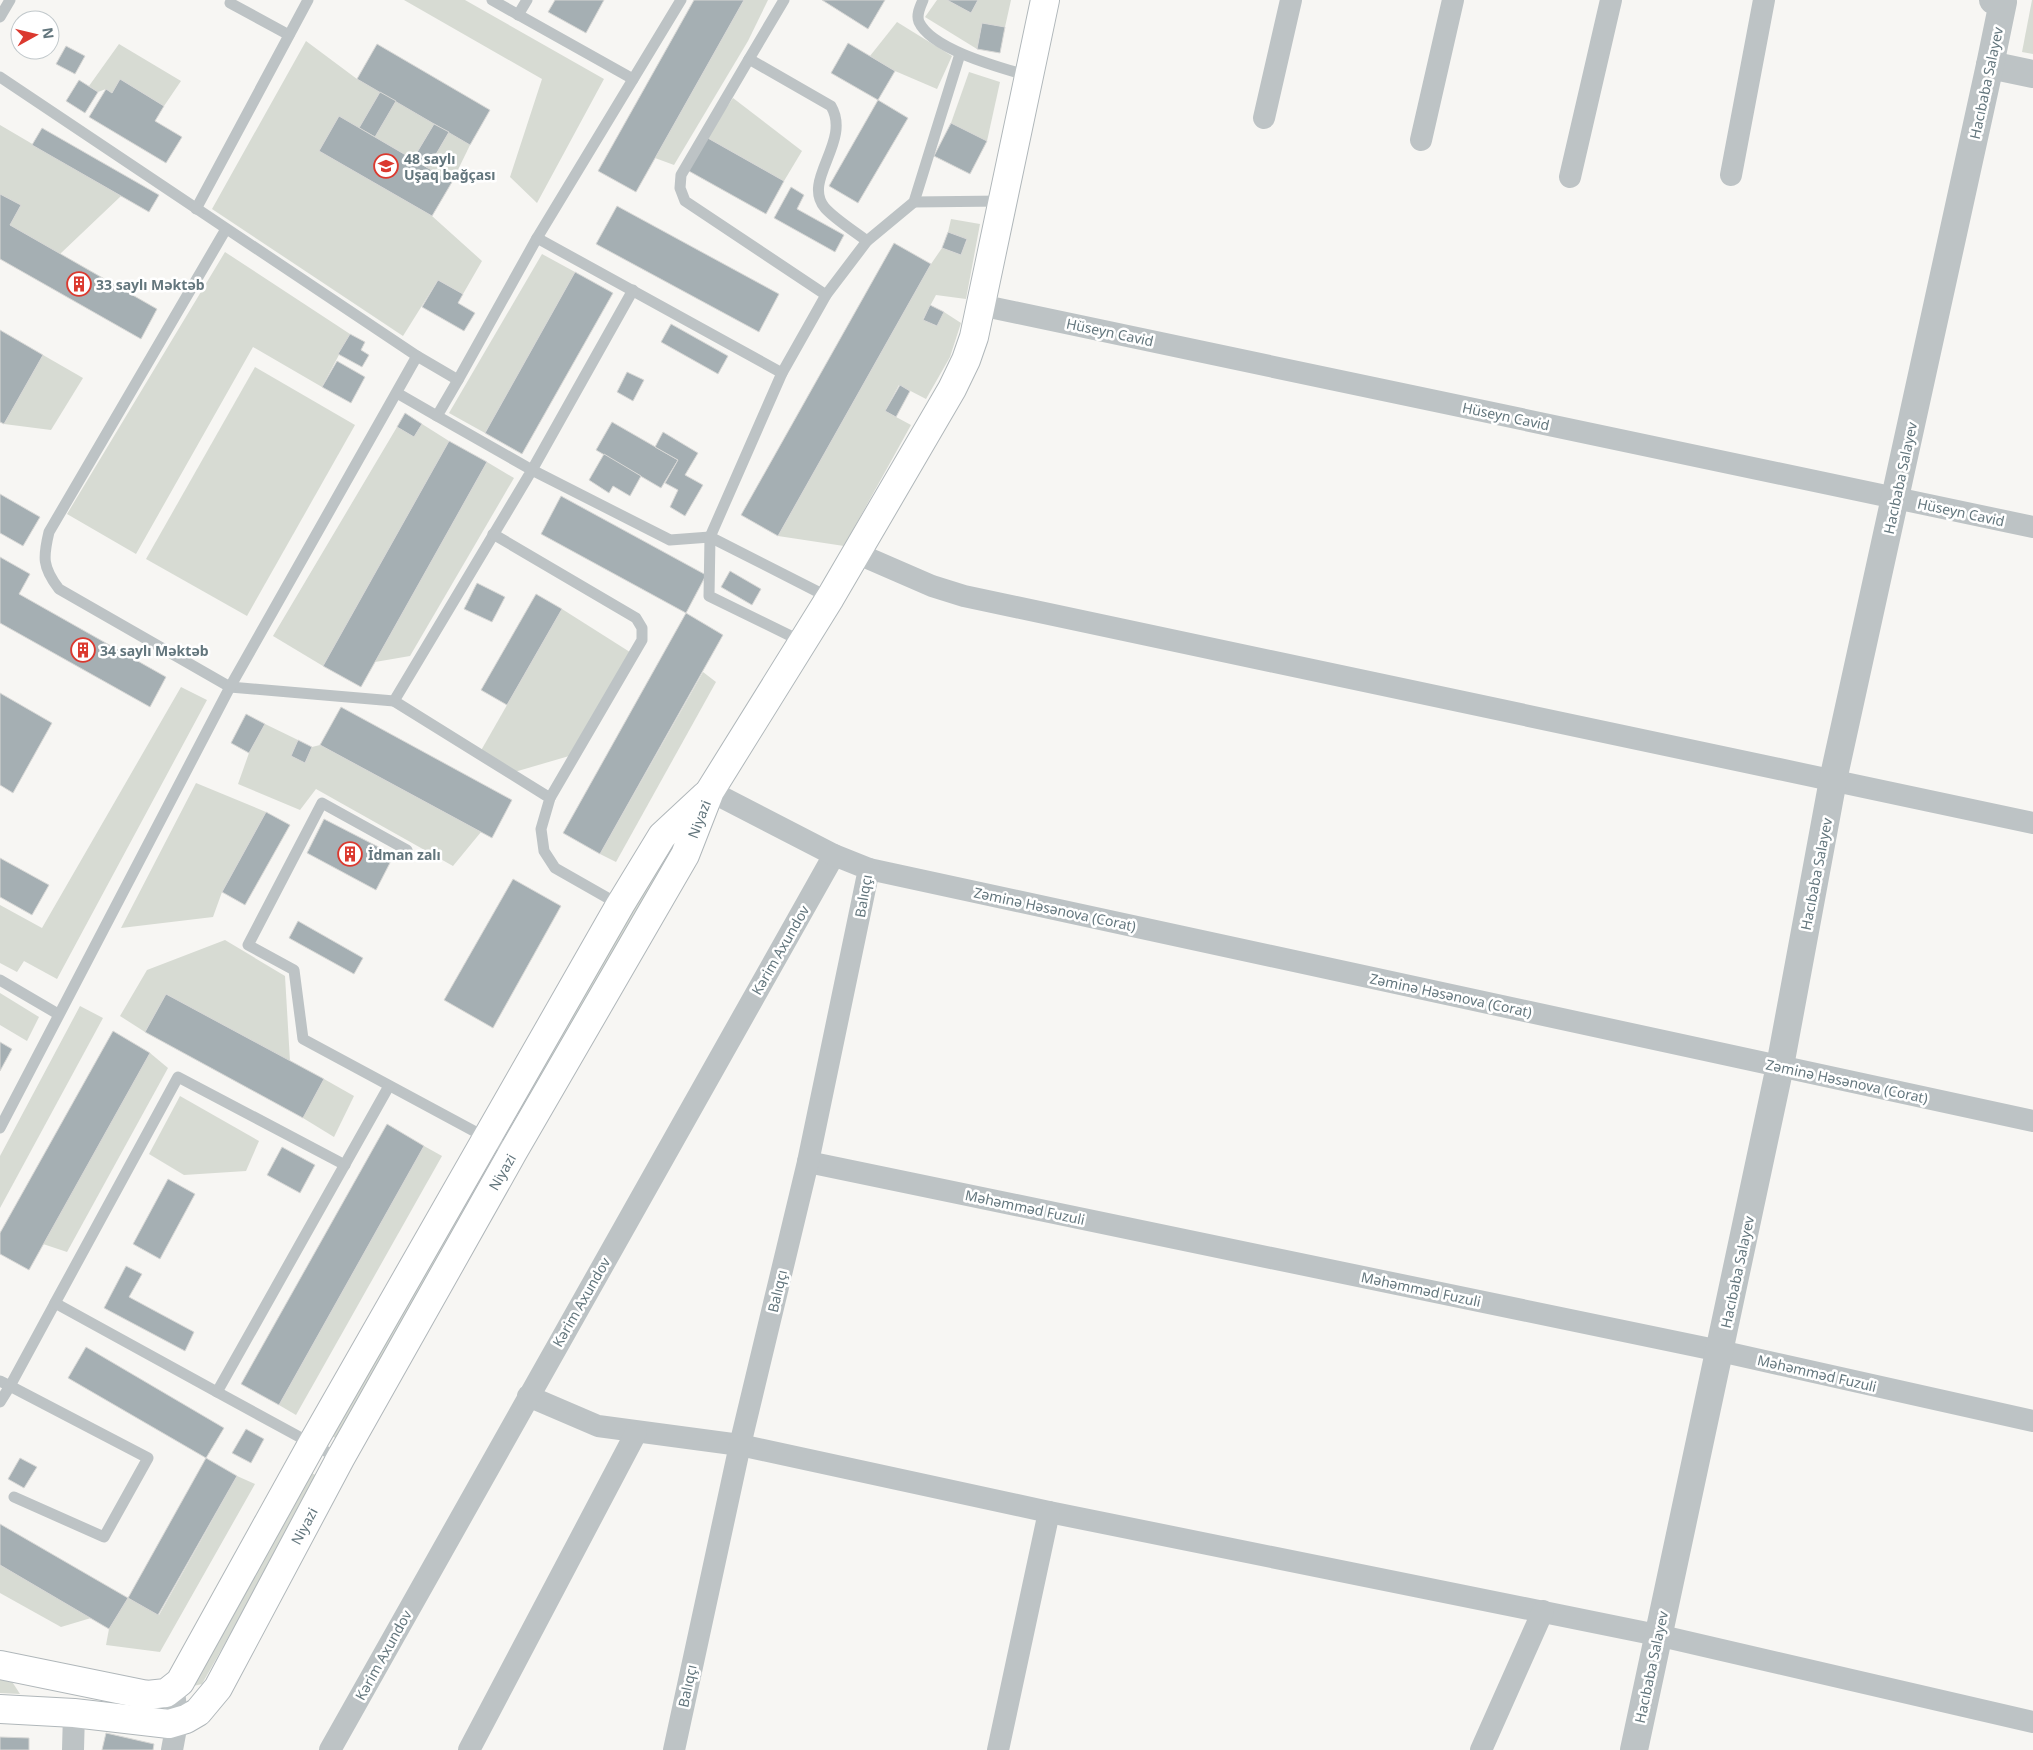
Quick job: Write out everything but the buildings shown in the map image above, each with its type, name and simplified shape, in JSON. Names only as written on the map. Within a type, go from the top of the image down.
[{"type":"main road","points":[[710,791],[830,598],[962,368],[974,337],[1045,0]]},
{"type":"main road","name":"Niyazi","points":[[174,1688],[184,1674],[312,1444],[620,905],[662,836],[710,791]]},
{"type":"main road","name":"Niyazi","points":[[177,1723],[204,1707],[218,1688],[340,1459],[513,1152],[685,855],[710,791]]},
{"type":"main road","points":[[0,1665],[133,1694],[156,1695],[174,1688]]},
{"type":"main road","points":[[0,1709],[74,1712],[161,1724],[177,1723]]},
{"type":"street","points":[[1264,118],[1291,0]]},
{"type":"street","points":[[1421,140],[1453,0]]},
{"type":"street","points":[[1570,177],[1610,0]]},
{"type":"street","points":[[1731,175],[1764,0]]},
{"type":"street","name":"Hacıbaba Salayev","points":[[1634,1750],[1657,1635],[1720,1351],[1780,1066],[1833,780],[1990,65],[2000,1]]},
{"type":"street","points":[[1990,65],[2033,74]]},
{"type":"street","name":"Hüseyn Cavid","points":[[980,305],[2033,526]]},
{"type":"street","points":[[856,553],[932,586],[964,596],[2033,823]]},
{"type":"street","name":"Balıqçı","points":[[674,1750],[740,1445],[808,1162],[869,869],[834,855],[710,791]]},
{"type":"street","name":"Kərim Axundov","points":[[330,1750],[834,855]]},
{"type":"street","name":"Zəminə Həsənova (Corat)","points":[[869,869],[2033,1121]]},
{"type":"street","name":"Məhəmməd Fuzuli","points":[[808,1162],[1720,1351],[2033,1421]]},
{"type":"street","points":[[528,1396],[598,1426],[636,1433],[672,1434],[740,1445],[1049,1512],[1657,1635],[2033,1722]]},
{"type":"street","points":[[469,1750],[636,1433]]},
{"type":"street","points":[[998,1750],[1049,1512]]},
{"type":"street","points":[[1480,1750],[1543,1611]]},
{"type":"street","points":[[172,1750],[177,1723],[174,1688]]},
{"type":"street","points":[[72,1750],[74,1712]]},
{"type":"lane","points":[[0,17],[10,0]]},
{"type":"lane","points":[[196,209],[308,0]]},
{"type":"lane","points":[[492,0],[633,79]]},
{"type":"lane","points":[[518,15],[527,0]]},
{"type":"lane","points":[[437,416],[537,238],[681,0]]},
{"type":"lane","points":[[784,0],[681,175],[680,188],[685,201],[826,295]]},
{"type":"lane","points":[[923,0],[919,9],[918,20],[924,30],[960,54],[1029,76]]},
{"type":"lane","points":[[230,3],[289,36]]},
{"type":"lane","points":[[803,642],[709,596],[710,536],[782,373],[826,295],[867,241],[914,202],[960,54]]},
{"type":"lane","points":[[749,59],[831,106],[838,118],[837,131],[819,180],[818,194],[824,207],[867,241]]},
{"type":"lane","points":[[0,77],[417,356],[458,380]]},
{"type":"lane","points":[[914,202],[1003,201]]},
{"type":"lane","points":[[226,229],[49,532],[44,556],[52,579],[59,589],[230,687],[394,701],[550,798]]},
{"type":"lane","points":[[537,238],[782,373]]},
{"type":"lane","points":[[394,701],[532,470],[633,290]]},
{"type":"lane","points":[[0,1128],[230,687],[417,356]]},
{"type":"lane","points":[[397,393],[532,470],[670,540],[710,536],[830,598]]},
{"type":"lane","points":[[493,534],[636,618],[642,628],[642,640],[550,798],[541,829],[544,851],[556,868],[620,905]]},
{"type":"lane","points":[[407,850],[322,803],[248,945],[294,970],[303,1039],[513,1152]]},
{"type":"lane","points":[[0,980],[58,1014]]},
{"type":"lane","points":[[0,1402],[5,1383],[55,1303],[178,1077],[345,1165]]},
{"type":"lane","points":[[218,1392],[389,1086]]},
{"type":"lane","points":[[55,1303],[340,1459]]},
{"type":"lane","points":[[5,1383],[148,1458],[104,1537],[14,1497]]},
{"type":"shaded area","points":[[404,0],[465,0],[604,79],[537,203],[510,177],[542,79]]},
{"type":"shaded area","points":[[744,0],[768,0],[748,41],[674,165],[655,158]]},
{"type":"shaded area","points":[[937,0],[947,0],[971,13],[978,0],[1011,0],[1005,27],[982,23],[977,49],[925,17]]},
{"type":"shaded area","points":[[2033,0],[2033,54],[2022,52]]},
{"type":"shaded area","points":[[897,22],[952,56],[937,89],[895,71],[870,56]]},
{"type":"shaded area","points":[[306,41],[357,79],[380,92],[359,128],[339,116],[319,151],[432,216],[482,261],[463,294],[438,280],[403,336],[212,209]]},
{"type":"shaded area","points":[[119,44],[181,81],[164,106],[120,79],[112,93],[106,89],[98,92],[89,86]]},
{"type":"shaded area","points":[[969,72],[1000,82],[987,141],[951,123]]},
{"type":"shaded area","points":[[733,98],[802,151],[784,181],[706,137]]},
{"type":"shaded area","points":[[396,101],[434,124],[413,159],[375,137]]},
{"type":"shaded area","points":[[0,125],[121,196],[60,254],[10,225],[21,205],[0,194]]},
{"type":"shaded area","points":[[449,132],[470,145],[452,182],[428,168]]},
{"type":"shaded area","points":[[951,219],[980,224],[966,299],[936,295],[923,319],[936,326],[944,312],[961,323],[950,357],[926,399],[899,385],[885,411],[911,425],[844,546],[778,536],[931,264],[942,248],[961,255],[967,240],[948,232]]},
{"type":"shaded area","points":[[225,252],[350,334],[322,387],[253,347],[136,554],[67,514]]},
{"type":"shaded area","points":[[542,254],[575,272],[485,433],[449,413]]},
{"type":"shaded area","points":[[43,355],[83,378],[51,430],[4,424]]},
{"type":"shaded area","points":[[255,367],[355,425],[247,616],[146,559]]},
{"type":"shaded area","points":[[422,424],[449,441],[323,666],[273,636],[397,427],[414,437]]},
{"type":"shaded area","points":[[487,462],[514,478],[410,656],[375,662]]},
{"type":"shaded area","points":[[562,609],[633,654],[576,754],[511,773],[479,754]]},
{"type":"shaded area","points":[[703,672],[716,682],[616,862],[600,854]]},
{"type":"shaded area","points":[[181,687],[207,700],[57,979],[24,961],[17,972],[0,963],[0,905],[42,928]]},
{"type":"shaded area","points":[[265,724],[298,740],[291,756],[305,763],[312,747],[320,745],[481,832],[453,866],[316,789],[300,810],[238,784],[249,753]]},
{"type":"shaded area","points":[[196,783],[266,812],[222,892],[213,917],[121,928]]},
{"type":"shaded area","points":[[669,842],[677,848],[525,1117],[514,1111]]},
{"type":"shaded area","points":[[225,940],[285,976],[290,1061],[166,994],[145,1032],[120,1016],[147,970]]},
{"type":"shaded area","points":[[0,993],[39,1017],[27,1041],[0,1025]]},
{"type":"shaded area","points":[[80,1006],[103,1018],[0,1208],[0,1156]]},
{"type":"shaded area","points":[[150,1053],[168,1068],[67,1252],[43,1244]]},
{"type":"shaded area","points":[[324,1079],[354,1096],[334,1137],[303,1118]]},
{"type":"shaded area","points":[[180,1096],[259,1141],[246,1171],[184,1175],[149,1154]]},
{"type":"shaded area","points":[[424,1146],[442,1156],[296,1415],[279,1405]]},
{"type":"shaded area","points":[[486,1158],[498,1166],[341,1441],[330,1435]]},
{"type":"shaded area","points":[[308,1471],[319,1477],[202,1684],[189,1687]]},
{"type":"shaded area","points":[[237,1476],[255,1484],[160,1652],[106,1645],[109,1629],[128,1598],[159,1615]]},
{"type":"shaded area","points":[[0,1565],[91,1618],[61,1627],[0,1593]]},
{"type":"shaded area","points":[[0,1680],[11,1680],[20,1694],[0,1693]]},
{"type":"place","name":"48 saylı Uşaq bağçası","points":[[386,166]]},
{"type":"place","name":"33 saylı Məktəb","points":[[79,284]]},
{"type":"place","name":"34 saylı Məktəb","points":[[83,650]]},
{"type":"place","name":"İdman zalı","points":[[350,854]]}]
